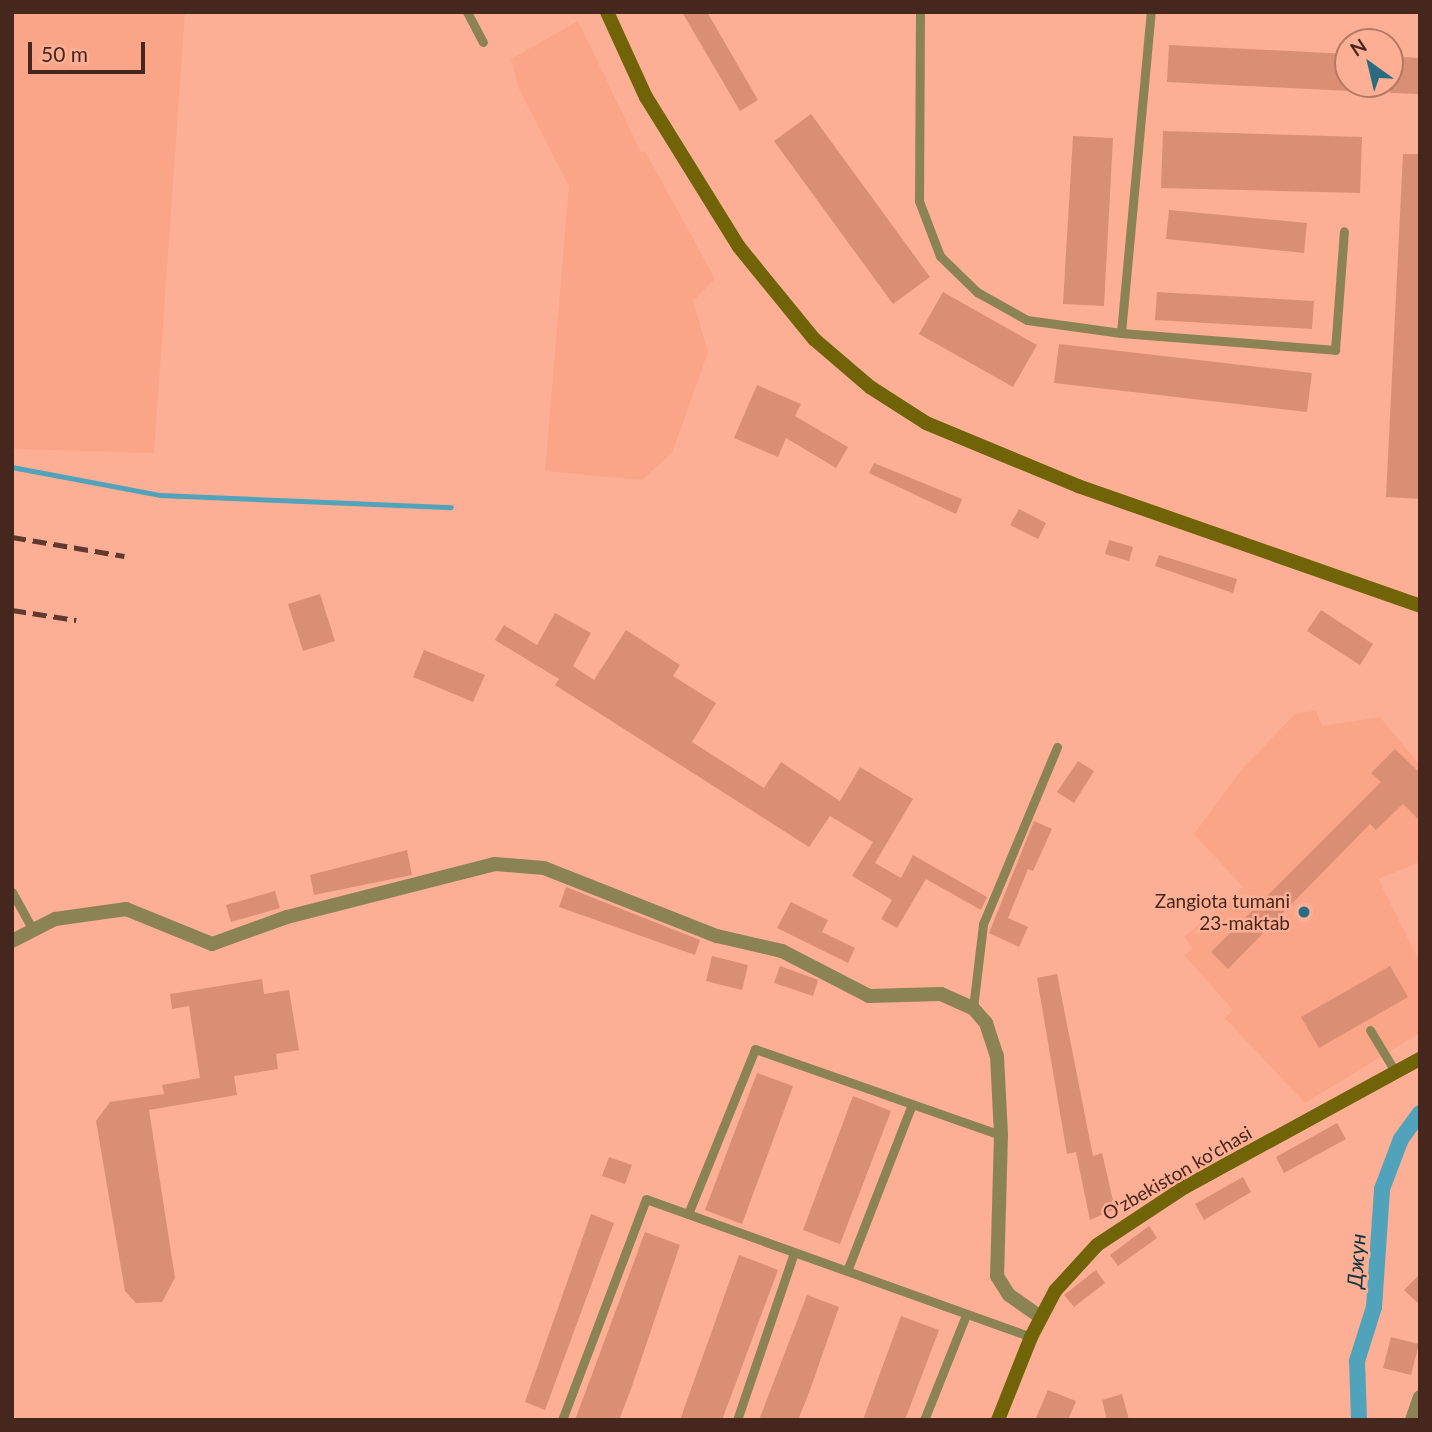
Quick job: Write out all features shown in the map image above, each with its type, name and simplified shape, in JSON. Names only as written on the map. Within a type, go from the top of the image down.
[{"type":"main road","points":[[607,12],[646,97],[740,247],[814,339],[870,387],[926,423],[1065,481],[1420,606]]},
{"type":"main road","name":"O'zbekiston ko'chasi","points":[[998,1420],[1031,1337],[1065,1278],[1122,1225],[1420,1059]]},
{"type":"street","points":[[12,941],[55,919],[126,909],[212,944],[287,916],[495,864],[544,868],[717,936],[782,951],[869,996],[941,994],[973,1008],[986,1023],[997,1056],[1002,1135],[997,1276],[1009,1295],[1041,1317]]},
{"type":"street","points":[[1412,1420],[1420,1396]]},
{"type":"lane","points":[[467,12],[483,43]]},
{"type":"lane","points":[[920,12],[919,201],[940,256],[977,292],[1027,320],[1121,333],[1335,350],[1345,232]]},
{"type":"lane","points":[[1121,333],[1151,12]]},
{"type":"lane","points":[[973,1008],[983,924],[1057,747]]},
{"type":"lane","points":[[12,892],[33,930]]},
{"type":"lane","points":[[1370,1030],[1396,1073]]},
{"type":"lane","points":[[688,1214],[755,1049],[1002,1135]]},
{"type":"lane","points":[[847,1271],[912,1104]]},
{"type":"lane","points":[[562,1420],[646,1199],[1031,1337]]},
{"type":"lane","points":[[737,1420],[794,1253]]},
{"type":"lane","points":[[925,1420],[966,1315]]},
{"type":"shaded area","points":[[12,12],[185,12],[154,453],[12,449]]},
{"type":"shaded area","points":[[578,21],[641,152],[645,151],[715,279],[693,301],[708,352],[672,453],[642,480],[545,471],[569,186],[519,89],[511,59]]},
{"type":"shaded area","name":"Zangiota tumani 23-maktab","points":[[1316,711],[1322,726],[1380,717],[1420,765],[1420,862],[1378,879],[1420,963],[1420,1033],[1305,1103],[1225,1018],[1233,1010],[1184,955],[1193,948],[1184,937],[1243,887],[1194,834],[1242,769],[1296,713]]},
{"type":"building","points":[[682,12],[707,12],[758,100],[740,111]]},
{"type":"building","points":[[1169,45],[1334,53],[1334,90],[1167,82]]},
{"type":"building","points":[[1404,57],[1420,58],[1420,94],[1404,93]]},
{"type":"building","points":[[811,114],[930,277],[893,304],[774,141]]},
{"type":"building","points":[[1163,131],[1362,137],[1360,193],[1161,188]]},
{"type":"building","points":[[1073,136],[1113,138],[1104,306],[1063,304]]},
{"type":"building","points":[[1403,154],[1420,154],[1420,499],[1386,497]]},
{"type":"building","points":[[1169,210],[1307,223],[1304,253],[1166,239]]},
{"type":"building","points":[[943,292],[1037,345],[1013,387],[919,334]]},
{"type":"building","points":[[1157,292],[1314,301],[1312,329],[1155,320]]},
{"type":"building","points":[[1059,344],[1312,373],[1307,412],[1054,383]]},
{"type":"building","points":[[757,385],[801,404],[795,416],[848,447],[836,468],[786,438],[778,457],[734,438]]},
{"type":"building","points":[[874,463],[962,499],[956,514],[869,473]]},
{"type":"building","points":[[1019,509],[1046,523],[1038,539],[1010,525]]},
{"type":"building","points":[[1109,540],[1133,547],[1129,561],[1105,554]]},
{"type":"building","points":[[1159,555],[1237,579],[1233,593],[1155,566]]},
{"type":"building","points":[[320,594],[335,641],[303,651],[288,604]]},
{"type":"building","points":[[1321,610],[1373,644],[1360,665],[1307,631]]},
{"type":"building","points":[[555,613],[591,633],[573,666],[594,680],[626,630],[680,665],[673,676],[716,703],[692,742],[764,788],[781,762],[840,801],[860,767],[913,799],[875,863],[901,878],[913,855],[987,897],[981,910],[926,879],[897,928],[881,919],[892,900],[852,876],[873,842],[830,816],[809,847],[555,685],[559,679],[495,640],[504,625],[537,645]]},
{"type":"building","points":[[424,650],[485,675],[473,702],[413,677]]},
{"type":"building","points":[[1395,749],[1420,773],[1420,821],[1403,804],[1376,830],[1370,824],[1228,969],[1211,952],[1381,782],[1371,773]]},
{"type":"building","points":[[1078,761],[1094,771],[1074,803],[1057,792]]},
{"type":"building","points":[[1034,821],[1052,829],[1033,871],[1028,869],[1008,918],[1028,927],[1019,947],[989,933]]},
{"type":"building","points":[[407,850],[412,875],[314,895],[310,875]]},
{"type":"building","points":[[566,887],[700,940],[695,955],[559,907]]},
{"type":"building","points":[[275,891],[280,908],[231,922],[226,905]]},
{"type":"building","points":[[791,902],[828,920],[822,932],[855,948],[848,963],[777,928]]},
{"type":"building","points":[[712,956],[748,965],[742,990],[706,981]]},
{"type":"building","points":[[780,966],[818,980],[813,996],[774,983]]},
{"type":"building","points":[[1390,966],[1408,997],[1319,1048],[1301,1017]]},
{"type":"building","points":[[1057,974],[1093,1156],[1102,1153],[1115,1209],[1090,1220],[1076,1152],[1067,1154],[1037,978]]},
{"type":"building","points":[[262,979],[264,994],[289,990],[299,1050],[276,1054],[278,1069],[234,1076],[237,1095],[149,1110],[175,1278],[162,1302],[136,1303],[125,1291],[96,1121],[110,1102],[164,1094],[162,1085],[200,1078],[189,1006],[172,1009],[170,994]]},
{"type":"building","points":[[757,1073],[793,1086],[742,1224],[705,1210]]},
{"type":"building","points":[[853,1096],[891,1111],[840,1244],[803,1230]]},
{"type":"building","points":[[1337,1123],[1346,1139],[1284,1173],[1276,1157]]},
{"type":"building","points":[[609,1157],[632,1165],[625,1184],[602,1176]]},
{"type":"building","points":[[1243,1177],[1251,1192],[1204,1220],[1195,1204]]},
{"type":"building","points":[[591,1214],[614,1223],[545,1410],[525,1402]]},
{"type":"building","points":[[1149,1226],[1157,1238],[1118,1266],[1110,1255]]},
{"type":"building","points":[[645,1232],[680,1245],[631,1389],[619,1420],[575,1420]]},
{"type":"building","points":[[739,1255],[778,1270],[722,1420],[680,1420]]},
{"type":"building","points":[[1096,1270],[1105,1283],[1074,1307],[1064,1295]]},
{"type":"building","points":[[1420,1274],[1420,1305],[1404,1290]]},
{"type":"building","points":[[807,1295],[839,1307],[810,1390],[798,1420],[759,1420]]},
{"type":"building","points":[[901,1316],[939,1330],[905,1420],[863,1420]]},
{"type":"building","points":[[1391,1337],[1419,1344],[1411,1375],[1383,1368]]},
{"type":"building","points":[[1048,1390],[1076,1401],[1068,1420],[1035,1420]]},
{"type":"building","points":[[1122,1394],[1129,1420],[1107,1420],[1102,1400]]},
{"type":"waterway","points":[[12,467],[160,495],[451,507]]},
{"type":"waterway","name":"Джун","points":[[1359,1420],[1357,1361],[1374,1307],[1382,1189],[1401,1139],[1420,1113]]},
{"type":"railway","points":[[12,537],[124,556]]},
{"type":"railway","points":[[12,610],[76,620]]},
{"type":"place","name":"Zangiota tumani 23-maktab","points":[[1304,912]]}]
